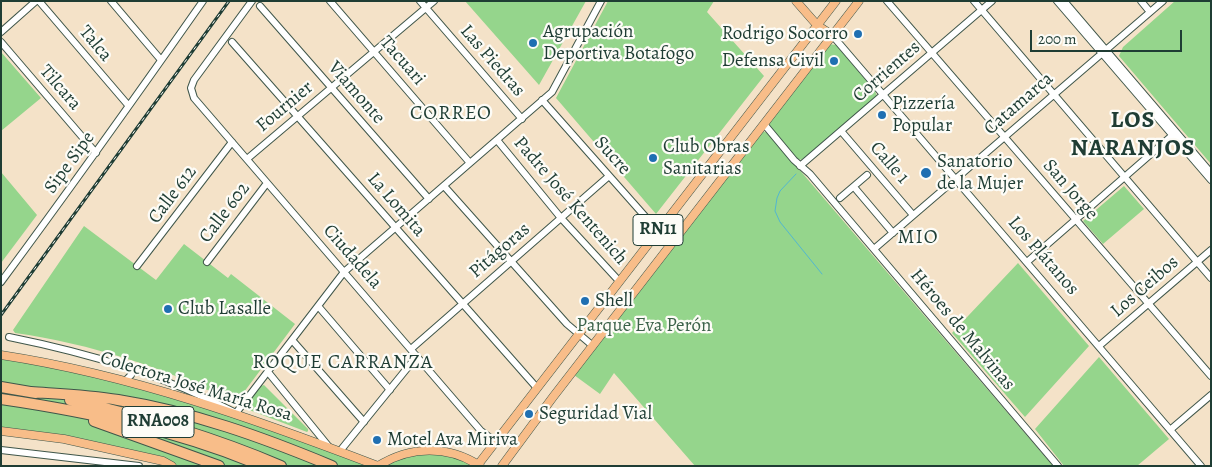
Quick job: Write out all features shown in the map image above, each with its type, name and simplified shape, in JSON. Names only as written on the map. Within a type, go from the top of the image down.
[{"type":"highway","name":"RNA008","points":[[1,386],[157,422],[206,437],[281,466]]},
{"type":"highway","points":[[31,392],[116,399],[191,415],[264,438],[332,466]]},
{"type":"highway","name":"RNA008","points":[[1,399],[43,405],[154,429],[262,466]]},
{"type":"highway","points":[[43,405],[122,430],[219,466]]},
{"type":"main road","name":"Los Plátanos","points":[[796,1],[817,25],[832,34]]},
{"type":"main road","name":"RN11","points":[[479,465],[836,1]]},
{"type":"main road","name":"RN11","points":[[504,465],[593,346],[859,1]]},
{"type":"main road","name":"Colectora José María Rosa","points":[[1,354],[50,362],[126,380],[236,413],[378,466]]},
{"type":"main road","points":[[1,431],[64,439],[162,461],[172,466]]},
{"type":"main road","points":[[378,466],[396,456],[424,450],[452,453],[479,465]]},
{"type":"street","points":[[1,32],[38,1]]},
{"type":"street","name":"Talca","points":[[38,1],[128,105]]},
{"type":"street","points":[[110,1],[161,60]]},
{"type":"street","name":"Sipe Sipe","points":[[1,282],[96,153],[203,1]]},
{"type":"street","name":"Ciudadela","points":[[252,1],[194,80],[191,88],[194,98],[481,431],[496,442]]},
{"type":"street","name":"Tacuari","points":[[330,1],[470,163]]},
{"type":"street","name":"Las Piedras","points":[[420,1],[522,119]]},
{"type":"street","name":"Fournier","points":[[247,159],[434,1]]},
{"type":"street","points":[[8,337],[58,347],[132,368],[191,391],[236,413],[344,272],[552,92],[601,1]]},
{"type":"street","name":"San Jorge","points":[[887,1],[1211,376]]},
{"type":"street","points":[[974,1],[1211,278]]},
{"type":"street","name":"Corrientes","points":[[800,166],[992,1]]},
{"type":"street","points":[[1057,1],[1104,52],[1211,180]]},
{"type":"street","points":[[1064,1],[1104,52]]},
{"type":"street","points":[[1141,1],[1150,12]]},
{"type":"street","name":"Catamarca","points":[[874,249],[1162,1]]},
{"type":"street","name":"Viamonte","points":[[260,6],[429,199]]},
{"type":"street","name":"Los Plátanos","points":[[832,34],[1201,466]]},
{"type":"street","name":"Tilcara","points":[[1,42],[96,153]]},
{"type":"street","name":"La Lomita","points":[[232,42],[537,388]]},
{"type":"street","name":"Sucre","points":[[542,100],[658,231]]},
{"type":"street","name":"Héroes de Malvinas","points":[[764,124],[800,166],[810,174],[1058,466]]},
{"type":"street","name":"Calle 1","points":[[841,131],[913,215]]},
{"type":"street","points":[[1174,134],[1211,173]]},
{"type":"street","points":[[1027,262],[1174,134]]},
{"type":"street","name":"Padre José Kentenich","points":[[497,140],[561,218],[619,281]]},
{"type":"street","name":"Calle 612","points":[[137,266],[232,142]]},
{"type":"street","points":[[840,198],[867,175]]},
{"type":"street","name":"Pitágoras","points":[[410,349],[609,176]]},
{"type":"street","name":"Calle 602","points":[[207,262],[268,183]]},
{"type":"street","points":[[444,186],[511,261],[580,335],[593,346]]},
{"type":"street","points":[[854,187],[893,233]]},
{"type":"street","name":"Los Ceibos","points":[[1099,346],[1211,250]]},
{"type":"street","points":[[318,306],[390,390]]},
{"type":"street","points":[[292,340],[364,422]]},
{"type":"street","points":[[340,451],[417,356]]},
{"type":"street","points":[[126,380],[131,375],[132,368]]},
{"type":"street","points":[[268,372],[329,447]]},
{"type":"street","points":[[1170,430],[1211,395]]},
{"type":"street","points":[[1,450],[139,466]]},
{"type":"green space","name":"Agrupación Deportiva Botafogo","points":[[465,1],[586,1],[539,85]]},
{"type":"green space","name":"Club Obras Sanitarias","points":[[608,1],[714,1],[707,12],[764,76],[656,214],[556,98]]},
{"type":"green space","points":[[1175,1],[1211,1],[1211,164],[1119,56],[1123,47]]},
{"type":"green space","points":[[829,44],[836,45],[875,91],[877,96],[803,160],[797,159],[770,126],[769,121]]},
{"type":"green space","points":[[1,52],[41,98],[1,131]]},
{"type":"green space","name":"Parque Eva Perón","points":[[762,131],[768,133],[1053,466],[695,466],[614,373],[600,394],[574,375]]},
{"type":"green space","points":[[1,172],[37,215],[1,263]]},
{"type":"green space","points":[[1124,186],[1144,209],[1103,244],[1083,221]]},
{"type":"green space","name":"Club Lasalle","points":[[84,226],[156,280],[184,244],[228,278],[231,274],[295,324],[235,404],[184,380],[128,359],[71,343],[15,333],[13,330]]},
{"type":"green space","points":[[1018,263],[1089,346],[1025,417],[952,333]]},
{"type":"green space","points":[[1,355],[126,380],[378,465],[385,461],[439,450],[477,466],[172,466],[163,461],[1,431]]},
{"type":"green space","points":[[1099,357],[1169,439],[1137,466],[1064,466],[1035,429]]},
{"type":"green space","points":[[264,385],[308,429],[307,432],[244,408],[261,386]]},
{"type":"waterway","points":[[796,174],[780,191],[775,211],[780,222],[822,274]]},
{"type":"railway","points":[[1,315],[229,1]]},
{"type":"place","name":"Rodrigo Socorro","points":[[858,34]]},
{"type":"place","name":"Agrupación Deportiva Botafogo","points":[[533,43]]},
{"type":"place","name":"Defensa Civil","points":[[834,61]]},
{"type":"place","name":"Pizzería Popular","points":[[882,115]]},
{"type":"place","name":"Club Obras Sanitarias","points":[[653,158]]},
{"type":"place","name":"Sanatorio de la Mujer","points":[[926,173]]},
{"type":"place","name":"Shell","points":[[585,301]]},
{"type":"place","name":"Club Lasalle","points":[[168,309]]},
{"type":"place","name":"Seguridad Vial","points":[[529,414]]},
{"type":"place","name":"Motel Ava Miriva","points":[[377,440]]},
{"type":"district","name":"CORREO","points":[[451,114]]},
{"type":"district","name":"LOS NARANJOS","points":[[1133,135]]},
{"type":"district","name":"MIO","points":[[918,238]]},
{"type":"district","name":"ROQUE CARRANZA","points":[[343,363]]}]
